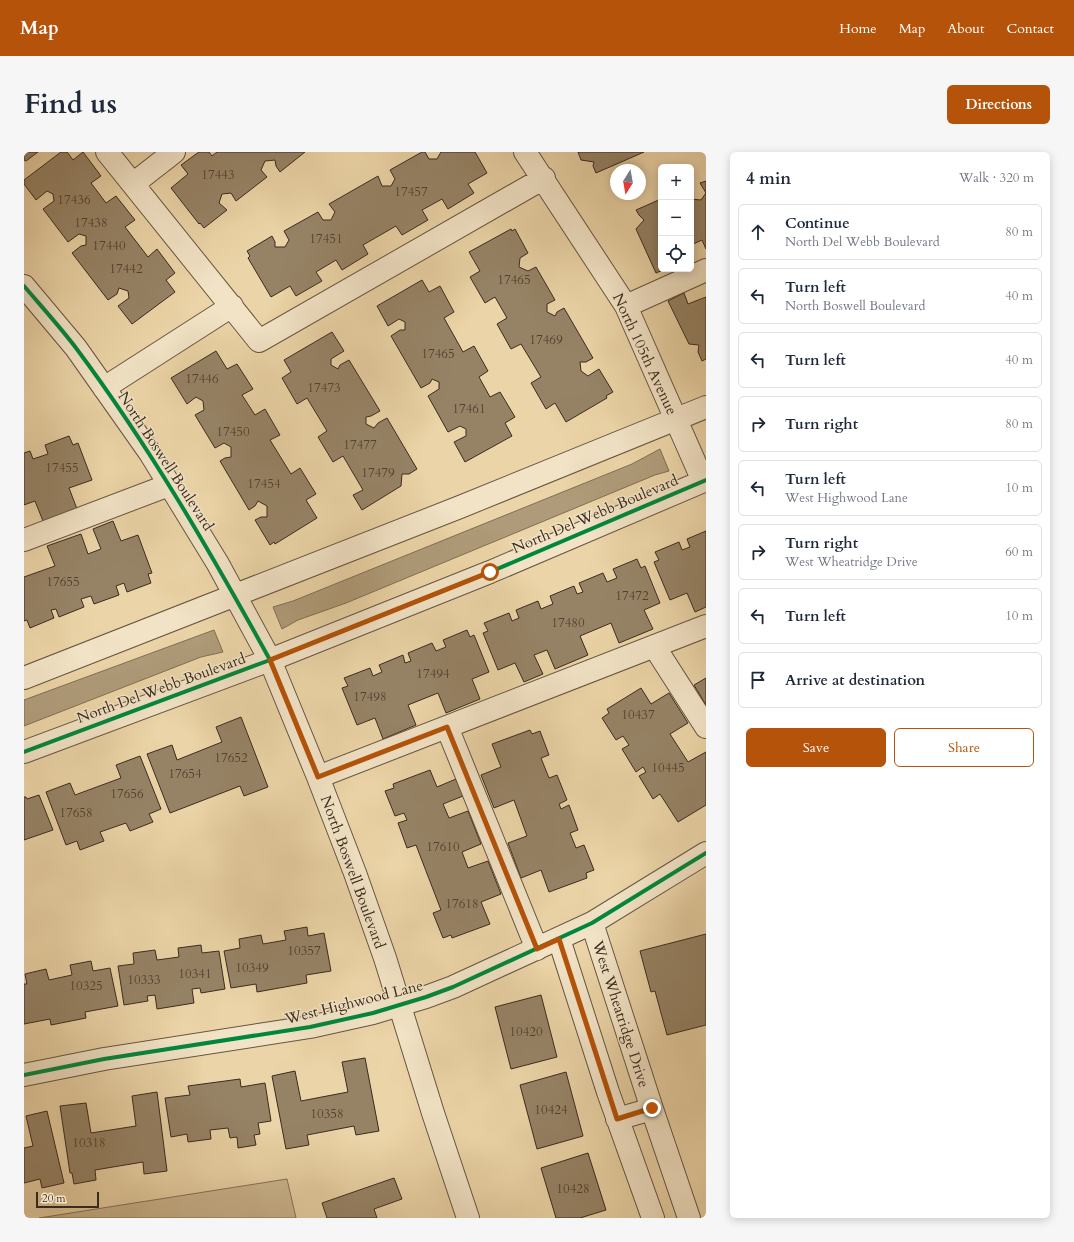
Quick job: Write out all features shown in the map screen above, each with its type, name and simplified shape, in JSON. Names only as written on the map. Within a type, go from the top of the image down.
[{"type":"street","points":[[107,152],[259,341],[544,178]]},
{"type":"street","points":[[133,184],[174,152]]},
{"type":"street","name":"North 105th Avenue","points":[[525,152],[544,178],[626,306],[704,481]]},
{"type":"street","points":[[626,306],[706,270]]},
{"type":"street","name":"North Boswell Boulevard","points":[[24,286],[76,348],[150,453],[235,597],[270,660],[318,777],[385,958],[399,1006],[468,1218]]},
{"type":"street","points":[[104,388],[232,306]]},
{"type":"street","points":[[24,678],[235,597],[706,407]]},
{"type":"street","name":"North Del Webb Boulevard","points":[[24,752],[270,660],[490,572],[704,481]]},
{"type":"street","points":[[24,540],[169,484]]},
{"type":"street","points":[[318,777],[706,626]]},
{"type":"street","points":[[654,646],[706,727]]},
{"type":"street","points":[[447,727],[537,949]]},
{"type":"street","name":"West Highwood Lane","points":[[24,1075],[104,1059],[310,1027],[399,1006],[453,987],[592,923],[706,853]]},
{"type":"street","name":"West Wheatridge Drive","points":[[592,923],[652,1108],[690,1218]]},
{"type":"street","points":[[559,939],[617,1119],[653,1218]]},
{"type":"street","points":[[617,1119],[652,1108]]},
{"type":"shaded area","points":[[660,449],[669,471],[655,475],[346,603],[298,620],[282,629],[273,607],[293,601],[632,464]]},
{"type":"shaded area","points":[[214,630],[223,652],[201,657],[24,726],[24,700]]},
{"type":"shaded area","points":[[287,1179],[296,1218],[39,1218]]},
{"type":"building","points":[[24,152],[38,152],[26,161],[24,160]]},
{"type":"building","points":[[61,152],[67,152],[73,160],[83,152],[101,176],[91,183],[106,203],[116,196],[135,220],[125,227],[148,257],[157,249],[175,273],[166,280],[175,292],[132,324],[118,306],[129,298],[128,291],[119,288],[117,294],[108,300],[72,253],[81,246],[86,245],[86,236],[79,234],[68,242],[43,209],[54,201],[53,194],[47,191],[36,200],[24,184],[24,180]]},
{"type":"building","points":[[199,152],[209,152],[212,156],[217,152],[305,152],[280,172],[276,166],[275,160],[265,161],[261,170],[267,177],[236,201],[231,193],[222,194],[219,203],[227,210],[204,228],[200,223],[199,224],[171,188],[188,174],[181,165]]},
{"type":"building","points":[[422,152],[425,152],[429,159],[437,159],[441,152],[475,152],[487,173],[468,184],[474,193],[448,209],[442,199],[422,210],[428,220],[402,235],[396,226],[363,245],[368,254],[342,270],[336,260],[316,272],[322,281],[296,296],[290,286],[271,297],[248,258],[250,256],[247,251],[272,236],[275,242],[275,247],[285,247],[289,240],[284,231],[318,212],[323,220],[331,220],[335,212],[329,204],[378,176],[382,186],[391,186],[395,179],[390,170]]},
{"type":"building","points":[[578,152],[644,152],[617,164],[610,164],[610,167],[596,173],[593,166],[594,162],[581,160]]},
{"type":"building","points":[[706,181],[706,193],[700,183]]},
{"type":"building","points":[[706,193],[706,249],[702,240],[694,244],[694,199],[701,200]]},
{"type":"building","points":[[658,200],[658,272],[656,273],[636,229],[644,220],[636,210]]},
{"type":"building","points":[[511,229],[512,231],[515,229],[528,253],[520,258],[519,267],[528,271],[536,267],[555,300],[547,304],[547,312],[555,316],[557,312],[564,308],[593,358],[586,362],[580,362],[581,371],[588,376],[599,369],[613,392],[606,396],[607,398],[566,422],[555,403],[546,409],[531,383],[541,377],[521,344],[511,349],[497,324],[507,318],[495,297],[485,303],[470,277],[480,271],[469,252]]},
{"type":"building","points":[[422,280],[429,292],[440,286],[454,312],[444,318],[463,352],[474,346],[488,371],[479,377],[490,397],[500,392],[515,417],[505,423],[512,436],[465,462],[454,442],[466,436],[466,429],[460,426],[448,432],[428,396],[439,389],[439,382],[432,379],[430,383],[421,388],[391,336],[400,330],[405,330],[405,322],[399,319],[388,326],[377,306]]},
{"type":"building","points":[[684,293],[688,304],[706,297],[706,359],[702,361],[698,352],[699,345],[689,344],[668,301]]},
{"type":"building","points":[[332,332],[344,351],[331,359],[331,365],[338,369],[340,365],[349,360],[380,411],[366,417],[366,424],[374,428],[378,423],[387,418],[417,469],[409,474],[402,474],[401,486],[362,510],[353,495],[363,490],[343,456],[333,462],[318,437],[327,431],[307,398],[297,404],[282,378],[291,372],[284,360]]},
{"type":"building","points":[[216,351],[227,369],[237,364],[253,389],[242,395],[255,415],[265,409],[280,435],[270,440],[291,474],[300,468],[316,494],[306,500],[317,518],[275,544],[274,542],[270,545],[255,520],[261,517],[267,517],[267,506],[258,501],[255,506],[249,510],[220,461],[231,457],[231,447],[224,443],[215,448],[195,415],[204,410],[203,401],[196,397],[187,404],[171,378]]},
{"type":"building","points":[[69,436],[73,445],[78,443],[92,480],[69,488],[77,509],[43,521],[35,501],[24,505],[24,453],[30,451],[33,459],[48,454],[45,445]]},
{"type":"building","points":[[113,521],[121,541],[138,535],[152,573],[148,574],[151,583],[127,592],[124,583],[116,586],[119,595],[94,604],[91,596],[81,599],[84,607],[59,617],[56,609],[51,610],[54,618],[30,628],[27,620],[24,621],[24,577],[55,566],[47,546],[81,534],[88,554],[101,549],[93,529]]},
{"type":"building","points":[[706,531],[706,607],[695,612],[687,593],[670,600],[654,562],[659,560],[655,552],[679,542],[682,550],[690,547],[687,539]]},
{"type":"building","points":[[637,559],[641,568],[645,566],[660,603],[644,610],[653,629],[619,643],[611,623],[580,636],[588,655],[555,669],[547,650],[534,655],[543,674],[524,682],[515,663],[498,670],[483,633],[488,631],[484,623],[509,613],[512,621],[519,618],[516,610],[538,601],[541,609],[553,604],[550,596],[574,586],[577,594],[583,592],[579,583],[603,573],[607,582],[617,578],[613,569]]},
{"type":"building","points":[[467,630],[470,637],[474,635],[489,672],[472,679],[480,699],[446,713],[438,693],[408,705],[416,725],[383,739],[375,718],[357,725],[342,688],[348,686],[344,678],[370,668],[373,676],[382,672],[379,665],[403,655],[405,663],[411,661],[408,653],[432,643],[436,651],[446,647],[443,640]]},
{"type":"building","points":[[706,678],[706,705],[694,685]]},
{"type":"building","points":[[641,688],[651,704],[669,693],[688,723],[670,734],[688,762],[706,752],[706,805],[678,822],[660,794],[653,799],[639,776],[646,772],[643,767],[636,772],[622,749],[629,745],[623,736],[616,740],[602,718],[609,713],[607,709]]},
{"type":"building","points":[[241,717],[268,787],[244,796],[240,786],[170,813],[147,754],[172,745],[177,760],[222,742],[216,727]]},
{"type":"building","points":[[530,730],[532,734],[540,731],[549,755],[541,758],[549,778],[557,775],[567,800],[559,804],[561,809],[569,805],[578,830],[570,833],[576,848],[584,845],[594,870],[586,873],[587,878],[549,892],[541,870],[521,878],[508,843],[527,836],[514,800],[494,808],[481,775],[501,767],[492,744]]},
{"type":"building","points":[[140,756],[161,809],[149,814],[153,822],[130,831],[126,823],[100,832],[104,841],[80,850],[77,841],[66,845],[46,792],[70,783],[75,795],[121,778],[116,765]]},
{"type":"building","points":[[430,770],[437,787],[456,779],[463,796],[443,804],[449,818],[468,811],[481,844],[462,852],[468,868],[488,861],[501,894],[481,902],[490,924],[452,938],[451,935],[443,938],[433,913],[441,910],[416,845],[407,848],[398,823],[407,820],[404,813],[395,816],[385,791],[394,788],[393,784]]},
{"type":"building","points":[[39,795],[53,830],[24,840],[24,797],[27,799]]},
{"type":"building","points":[[307,927],[308,936],[324,933],[331,971],[306,975],[307,983],[257,992],[256,984],[231,988],[224,951],[240,948],[239,939],[261,935],[263,944],[286,940],[284,931]]},
{"type":"building","points":[[706,934],[706,1025],[667,1035],[655,991],[651,992],[640,951]]},
{"type":"building","points":[[201,945],[202,953],[219,951],[225,989],[201,993],[200,988],[192,989],[194,1003],[157,1009],[155,995],[147,996],[148,1001],[124,1005],[118,966],[134,964],[133,953],[155,950],[157,960],[179,957],[178,948]]},
{"type":"building","points":[[91,961],[93,971],[110,968],[118,1006],[85,1012],[86,1018],[51,1025],[50,1019],[24,1024],[24,984],[27,984],[25,974],[46,969],[49,980],[72,975],[70,965]]},
{"type":"building","points":[[541,995],[557,1057],[511,1069],[495,1007]]},
{"type":"building","points":[[365,1058],[379,1131],[356,1135],[354,1126],[307,1135],[309,1145],[286,1149],[272,1076],[295,1071],[301,1101],[348,1092],[342,1062]]},
{"type":"building","points":[[566,1072],[583,1136],[537,1149],[520,1085]]},
{"type":"building","points":[[240,1079],[241,1087],[265,1083],[271,1121],[258,1123],[260,1134],[254,1135],[256,1145],[238,1148],[237,1137],[230,1138],[228,1128],[210,1130],[211,1139],[188,1142],[187,1134],[171,1137],[165,1098],[190,1095],[188,1086]]},
{"type":"building","points":[[157,1092],[167,1171],[144,1174],[143,1162],[95,1170],[96,1180],[74,1184],[72,1173],[70,1173],[60,1106],[86,1103],[91,1133],[136,1126],[132,1096]]},
{"type":"building","points":[[47,1111],[64,1183],[42,1188],[40,1179],[24,1183],[24,1148],[33,1146],[26,1116]]},
{"type":"building","points":[[588,1153],[606,1210],[580,1218],[556,1218],[541,1168]]},
{"type":"building","points":[[394,1178],[402,1199],[374,1209],[377,1218],[327,1218],[322,1203]]},
{"type":"cycle path","points":[[24,286],[76,348],[129,423],[179,501],[270,660]]},
{"type":"cycle path","points":[[24,752],[270,660],[490,572],[706,480]]},
{"type":"cycle path","points":[[24,1075],[104,1059],[310,1027],[373,1013],[426,997],[453,987],[592,923],[706,853]]},
{"type":"route","points":[[490,572],[270,660],[318,777],[447,727],[537,949],[559,939],[617,1119],[652,1108]]}]
